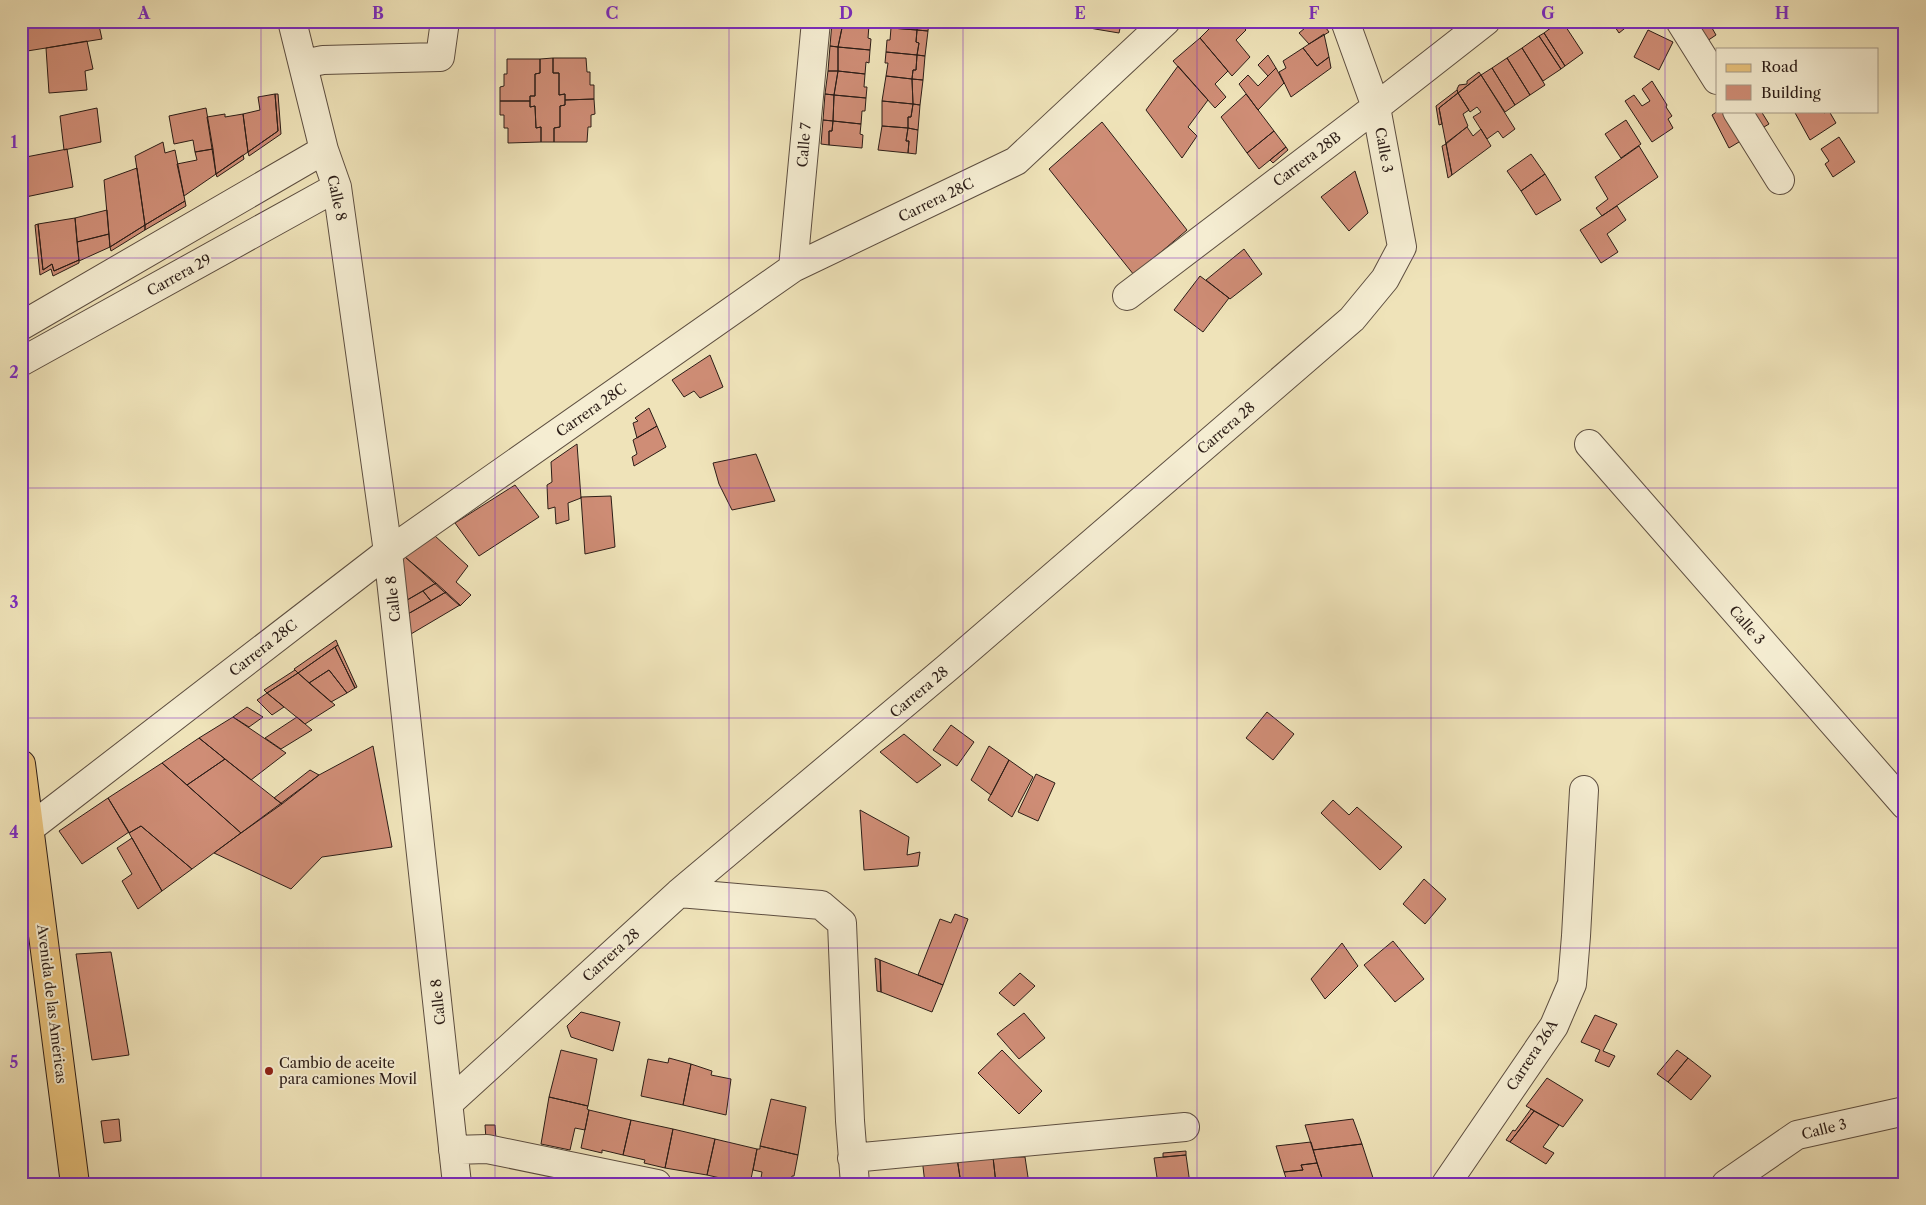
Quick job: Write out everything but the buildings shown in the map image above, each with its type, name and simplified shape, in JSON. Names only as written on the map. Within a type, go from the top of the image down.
[{"type":"main road","name":"Avenida de las Américas","points":[[21,764],[75,1184]]},
{"type":"street","name":"Calle 8","points":[[292,21],[324,150],[337,187],[388,552],[450,1102],[457,1184]]},
{"type":"street","points":[[303,64],[324,60],[440,57],[445,21]]},
{"type":"street","name":"Calle 7","points":[[793,268],[816,21]]},
{"type":"street","name":"Carrera 28C","points":[[30,828],[388,552],[793,268],[1016,161],[1166,21]]},
{"type":"street","name":"Calle 3","points":[[1345,21],[1376,107],[1402,247],[1385,279]]},
{"type":"street","name":"Carrera 28B","points":[[1127,296],[1486,21]]},
{"type":"street","points":[[1680,21],[1716,78]]},
{"type":"street","points":[[1738,112],[1780,180]]},
{"type":"street","points":[[21,326],[324,150]]},
{"type":"street","name":"Carrera 29","points":[[21,362],[337,187]]},
{"type":"street","name":"Carrera 28","points":[[450,1102],[679,893],[948,668],[1352,319],[1385,279]]},
{"type":"street","name":"Calle 3","points":[[1589,444],[1905,805]]},
{"type":"street","name":"Carrera 26A","points":[[1446,1184],[1554,1026],[1572,984],[1584,790]]},
{"type":"street","points":[[679,893],[821,905],[842,924],[850,1121],[854,1171],[1185,1127]]},
{"type":"street","name":"Calle 3","points":[[1726,1184],[1797,1135],[1905,1110]]},
{"type":"street","points":[[453,1150],[487,1149],[657,1184]]},
{"type":"place","name":"Cambio de aceite para camiones Movil","points":[[269,1071]]}]
